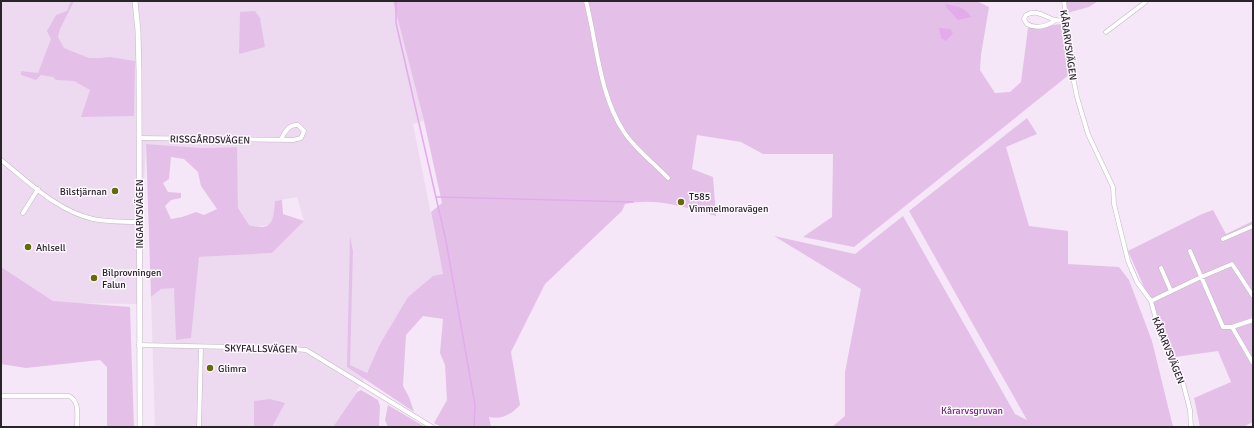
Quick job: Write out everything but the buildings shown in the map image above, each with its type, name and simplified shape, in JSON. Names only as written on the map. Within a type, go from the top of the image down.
[{"type":"street","name":"INGARVSVÄGEN","points":[[135,1],[139,52],[140,427]]},
{"type":"street","points":[[586,1],[604,85],[614,114],[633,142],[668,178]]},
{"type":"street","name":"KÅRARVSVÄGEN","points":[[1064,1],[1072,72],[1079,105],[1090,139],[1113,187],[1114,204],[1128,261],[1137,282],[1151,301],[1158,327],[1183,383],[1190,410],[1191,427]]},
{"type":"street","points":[[1106,32],[1146,1]]},
{"type":"street","points":[[1056,20],[1047,25],[1036,27],[1027,24],[1024,19],[1027,14],[1035,13],[1042,14],[1056,20],[1066,21]]},
{"type":"street","name":"RISSGÅRDSVÄGEN","points":[[139,138],[281,140],[298,140],[304,131],[298,125],[293,125],[287,129],[281,140]]},
{"type":"street","points":[[1,160],[58,204],[85,217],[102,220],[139,222]]},
{"type":"street","points":[[23,213],[38,189]]},
{"type":"street","points":[[1223,239],[1253,226]]},
{"type":"street","points":[[1190,251],[1223,327],[1232,328],[1253,320]]},
{"type":"street","points":[[1151,301],[1200,277],[1232,264],[1253,296]]},
{"type":"street","points":[[1161,268],[1172,291]]},
{"type":"street","points":[[1232,328],[1253,363]]},
{"type":"street","name":"SKYFALLSVÄGEN","points":[[139,345],[281,348],[309,351],[432,427]]},
{"type":"street","points":[[199,427],[201,346]]},
{"type":"street","points":[[1,396],[69,396],[76,402],[77,427]]},
{"type":"shaded area","points":[[1,1],[393,1],[424,121],[413,124],[443,274],[380,344],[367,373],[336,427],[155,427],[151,297],[198,257],[272,253],[304,221],[297,197],[275,201],[273,221],[269,225],[256,227],[249,225],[238,209],[236,147],[203,148],[146,144],[139,304],[51,303],[1,270]]},
{"type":"shaded area","points":[[945,4],[963,9],[971,17],[958,20]]},
{"type":"shaded area","points":[[939,28],[950,29],[953,33],[946,41],[941,38]]},
{"type":"green space","points":[[71,1],[74,1],[60,29],[58,37],[64,48],[89,58],[110,57],[135,61],[134,116],[81,117],[90,90],[74,81],[56,80],[53,77],[41,75],[36,80],[21,75],[21,71],[38,73],[51,39],[47,31],[56,15],[67,11]]},
{"type":"green space","points":[[393,1],[977,1],[989,7],[980,70],[995,93],[1010,92],[1021,82],[1028,28],[1061,24],[1070,74],[854,247],[803,237],[832,217],[833,154],[763,154],[741,142],[697,135],[692,169],[713,177],[716,216],[671,204],[637,202],[625,204],[622,211],[545,284],[511,352],[520,405],[506,416],[498,418],[489,417],[491,427],[441,427],[434,423],[447,400],[445,365],[440,353],[443,319],[423,316],[406,335],[403,386],[409,397],[414,412],[347,367],[350,236],[353,251],[350,365],[367,373],[380,344],[408,297],[433,276],[443,274],[431,212],[442,203],[424,121]]},
{"type":"green space","points":[[1066,1],[1098,1],[1089,7],[1067,13]]},
{"type":"green space","points":[[255,11],[260,18],[265,47],[239,54],[240,12]]},
{"type":"green space","name":"Kårarvsgruvan","points":[[1027,118],[1037,134],[1006,147],[1029,226],[1068,231],[1068,264],[1119,267],[1129,280],[1152,341],[1173,427],[832,427],[845,416],[845,372],[861,289],[774,236],[855,254],[903,216],[1015,414],[1027,420],[909,211]]},
{"type":"green space","points":[[146,144],[203,148],[237,147],[238,208],[249,225],[263,227],[271,223],[274,214],[275,201],[282,200],[283,214],[304,221],[272,253],[199,257],[191,338],[176,340],[174,288],[161,289],[151,297]],"holes":[[[171,157],[184,159],[198,172],[201,186],[217,209],[204,215],[196,212],[171,219],[165,206],[171,200],[181,198],[181,193],[168,192],[163,183],[169,179]]]},
{"type":"green space","points":[[1213,210],[1226,234],[1253,221],[1253,422],[1243,427],[1200,427],[1194,398],[1231,382],[1218,351],[1175,357],[1128,251]]},
{"type":"green space","points":[[1,267],[53,301],[130,307],[134,427],[107,427],[107,367],[100,360],[26,368],[1,364]]},
{"type":"green space","points":[[361,390],[378,400],[380,406],[379,427],[333,427],[357,392]]},
{"type":"green space","points":[[270,399],[285,403],[272,427],[254,427],[254,401]]},
{"type":"green space","points":[[388,405],[425,427],[388,427],[385,420]]},
{"type":"waterway","points":[[396,1],[396,23],[446,241],[475,405],[474,427]]},
{"type":"waterway","points":[[437,197],[633,202]]},
{"type":"place","name":"Bilstjärnan","points":[[115,191]]},
{"type":"place","name":"T585 Vimmelmoravägen","points":[[681,202]]},
{"type":"place","name":"Ahlsell","points":[[28,247]]},
{"type":"place","name":"Bilprovningen Falun","points":[[94,278]]},
{"type":"place","name":"Glimra","points":[[210,368]]}]
